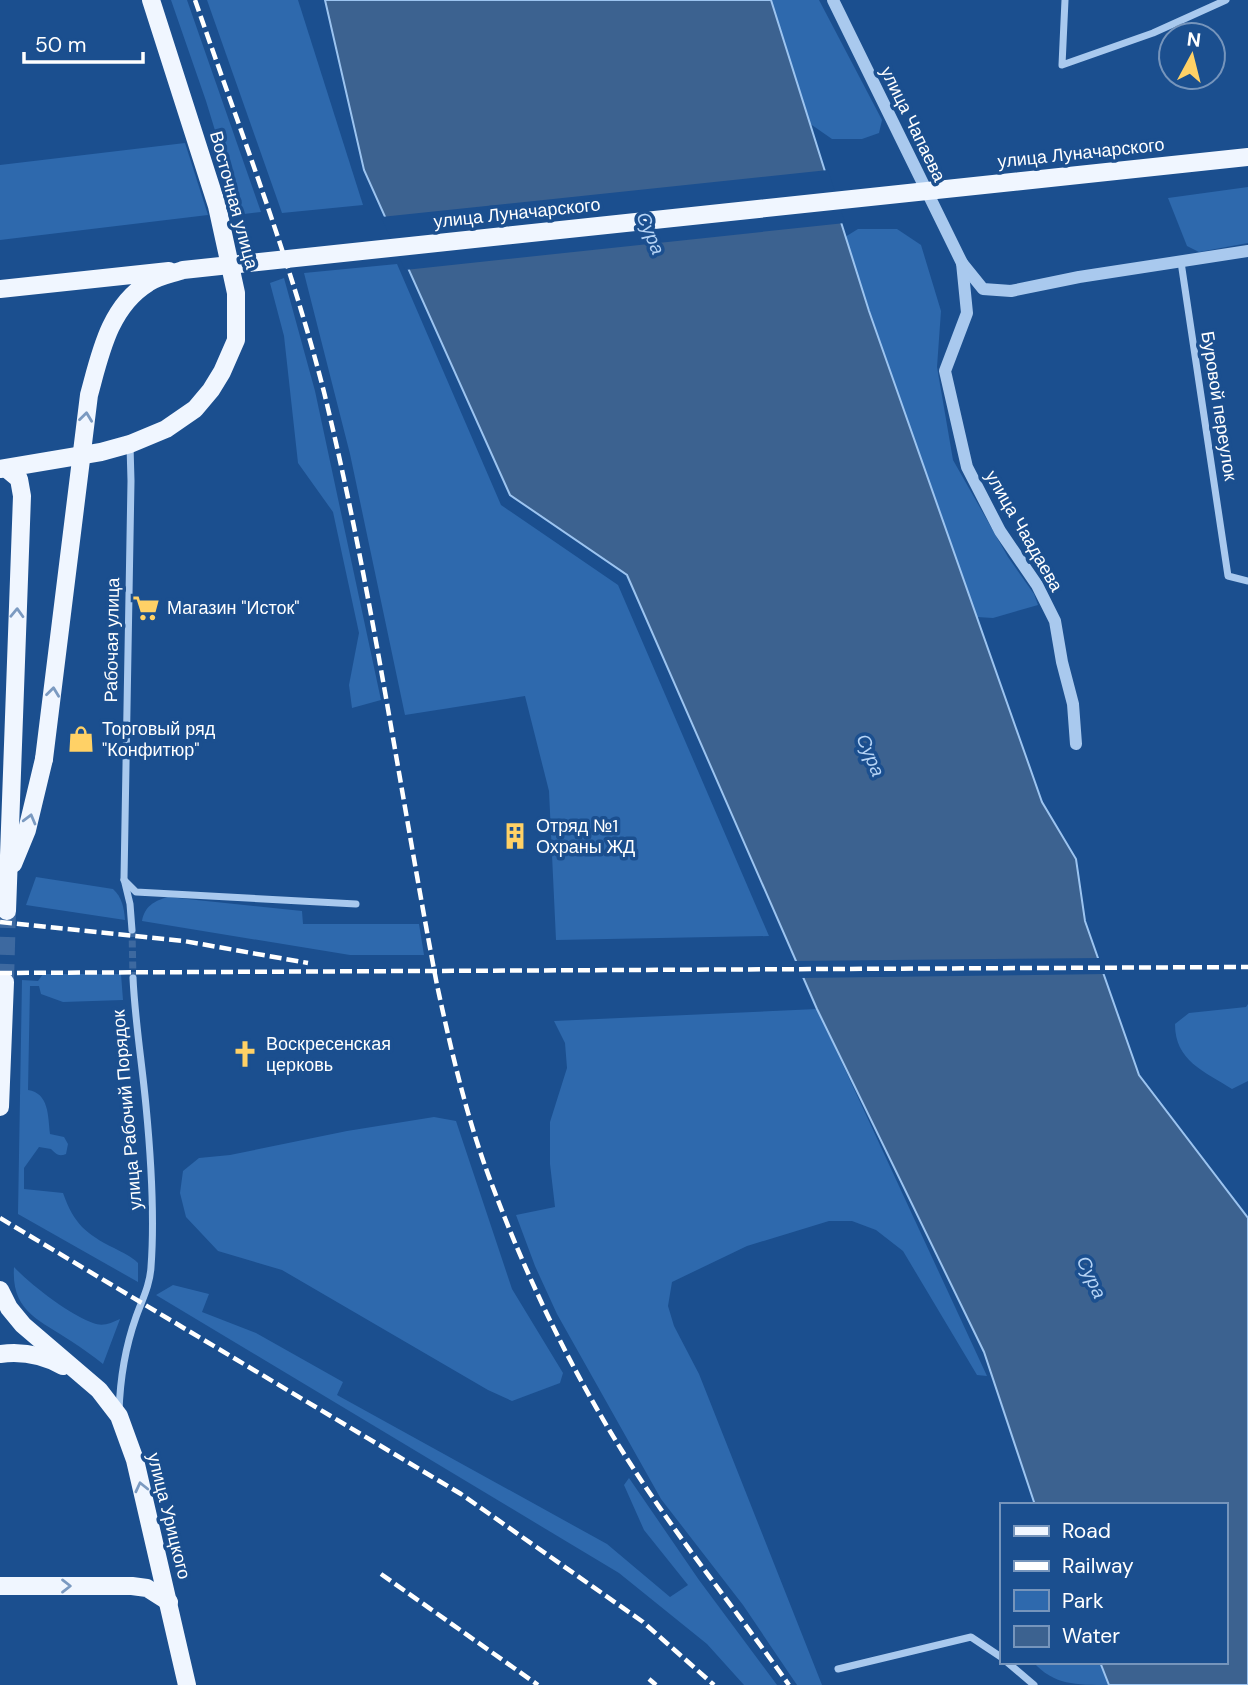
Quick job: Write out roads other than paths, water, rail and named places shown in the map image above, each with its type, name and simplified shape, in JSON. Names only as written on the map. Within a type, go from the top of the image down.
[{"type":"main road","name":"Восточная улица","points":[[2,471],[101,452],[130,444],[166,429],[195,409],[222,372],[236,340],[236,293],[217,206],[151,0]]},
{"type":"main road","name":"улица Луначарского","points":[[0,289],[1248,157]]},
{"type":"main road","points":[[8,877],[27,830],[44,759],[89,395],[105,339],[121,308],[148,282],[183,270]]},
{"type":"main road","points":[[22,496],[29,476],[43,462]]},
{"type":"main road","points":[[2,471],[19,480],[22,496],[7,911]]},
{"type":"main road","points":[[0,1107],[5,982]]},
{"type":"main road","points":[[0,1290],[9,1308],[23,1325],[78,1374]]},
{"type":"main road","points":[[0,1354],[15,1352],[48,1358],[78,1374]]},
{"type":"main road","name":"улица Урицкого","points":[[78,1374],[99,1390],[119,1416],[135,1460],[187,1685]]},
{"type":"main road","points":[[132,1586],[143,1582],[151,1574],[157,1553]]},
{"type":"main road","points":[[0,1586],[132,1586],[147,1588],[169,1602]]},
{"type":"street","name":"улица Чапаева","points":[[832,0],[962,263]]},
{"type":"street","points":[[1065,0],[1062,65],[1153,33],[1226,0]]},
{"type":"street","points":[[962,263],[983,289],[1011,291],[1079,277],[1248,251]]},
{"type":"street","name":"Буровой переулок","points":[[1181,262],[1228,576],[1248,581]]},
{"type":"street","name":"улица Чаадаева","points":[[962,263],[967,313],[945,371],[967,467],[1000,531],[1037,584],[1055,621],[1073,704],[1076,744]]},
{"type":"street","name":"Рабочая улица","points":[[130,444],[124,879],[132,930]]},
{"type":"street","points":[[124,879],[136,892],[356,904]]},
{"type":"street","name":"улица Рабочий Порядок","points":[[119,1416],[120,1379],[135,1318],[150,1281],[152,1221],[146,1106],[133,978]]},
{"type":"street","points":[[838,1669],[971,1637],[1000,1656]]},
{"type":"street","points":[[1009,1664],[1034,1685]]},
{"type":"water","name":"Сура","points":[[325,0],[771,0],[869,311],[1042,802],[1076,859],[1085,921],[1139,1075],[1248,1218],[1248,1685],[1109,1685],[1101,1664],[1227,1664],[1227,1503],[1034,1503],[984,1352],[817,1009],[627,575],[510,495],[364,170]]},
{"type":"tunnel","points":[[5,982],[7,911]]},
{"type":"tunnel","points":[[132,930],[133,978]]},
{"type":"railway","points":[[195,0],[280,244],[324,392],[357,540],[437,985],[461,1089],[476,1140],[508,1227],[540,1300],[595,1406],[655,1501],[789,1685]]},
{"type":"railway","points":[[0,922],[184,941],[308,963]]},
{"type":"railway","points":[[0,973],[1248,967]]},
{"type":"railway","points":[[0,1218],[461,1494],[643,1622],[714,1685]]},
{"type":"railway","points":[[381,1574],[538,1685]]},
{"type":"railway","points":[[649,1679],[656,1685]]},
{"type":"place","name":"Магазин \"Исток\"","points":[[146,608]]},
{"type":"place","name":"Торговый ряд \"Конфитюр\"","points":[[81,739]]},
{"type":"place","name":"Отряд №1 Охраны ЖД","points":[[515,836]]},
{"type":"place","name":"Воскресенская церковь","points":[[245,1054]]}]
